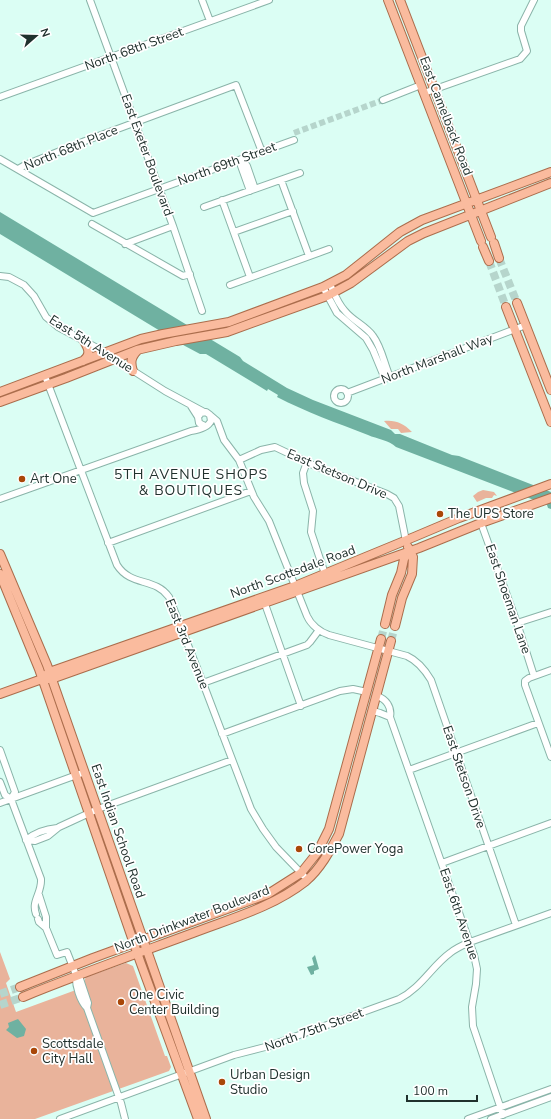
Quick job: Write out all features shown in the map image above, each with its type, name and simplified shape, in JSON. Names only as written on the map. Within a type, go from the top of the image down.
[{"type":"main road","name":"East Camelback Road","points":[[388,0],[489,262]]},
{"type":"main road","name":"East Camelback Road","points":[[400,0],[499,258]]},
{"type":"main road","points":[[0,392],[81,363],[141,339],[229,322],[326,286],[346,275],[400,232],[428,218],[551,172]]},
{"type":"main road","points":[[530,191],[532,187],[551,180]]},
{"type":"main road","points":[[0,402],[138,350],[176,341],[209,336],[246,326],[330,294],[356,280],[408,242],[435,228],[551,183]]},
{"type":"main road","points":[[517,302],[551,390]]},
{"type":"main road","points":[[506,307],[551,422]]},
{"type":"main road","points":[[81,363],[89,354],[88,348],[84,341]]},
{"type":"main road","points":[[133,371],[131,360],[133,355],[138,350]]},
{"type":"main road","name":"North Scottsdale Road","points":[[182,628],[265,604],[325,574],[460,518],[551,484]]},
{"type":"main road","name":"North Scottsdale Road","points":[[0,694],[182,628],[419,548],[481,523],[551,498]]},
{"type":"main road","points":[[481,523],[484,515],[501,506],[510,499]]},
{"type":"main road","points":[[395,626],[402,598],[412,574],[413,557],[409,551],[406,541]]},
{"type":"main road","points":[[385,624],[392,595],[401,572],[404,559],[409,551]]},
{"type":"main road","name":"East Indian School Road","points":[[0,554],[89,814],[139,941]]},
{"type":"main road","name":"East Indian School Road","points":[[0,574],[17,603],[50,676],[85,772],[98,809],[142,952],[185,1073],[198,1119]]},
{"type":"main road","name":"North Drinkwater Boulevard","points":[[20,987],[72,966],[268,894],[301,873],[317,853],[329,829],[381,639]]},
{"type":"main road","name":"North Drinkwater Boulevard","points":[[23,997],[76,975],[142,952],[274,902],[307,880],[327,857],[339,834],[391,641]]},
{"type":"main road","points":[[226,920],[227,915],[245,906],[249,901]]},
{"type":"main road","name":"East Indian School Road","points":[[185,1073],[206,1119]]},
{"type":"street","name":"East Exeter Boulevard","points":[[90,0],[173,226],[202,311]]},
{"type":"street","points":[[202,0],[210,21]]},
{"type":"street","name":"North 68th Street","points":[[0,97],[269,0]]},
{"type":"street","points":[[383,100],[423,89],[434,89],[520,59],[528,51],[521,31],[521,26],[534,0]]},
{"type":"street","name":"North 68th Place","points":[[18,169],[32,162],[236,85],[262,152]]},
{"type":"street","name":"North 69th Street","points":[[18,169],[93,213],[294,140]]},
{"type":"street","points":[[0,159],[18,169]]},
{"type":"street","points":[[242,159],[247,166],[253,190]]},
{"type":"street","points":[[204,207],[300,173]]},
{"type":"street","points":[[281,180],[309,256]]},
{"type":"street","points":[[222,200],[250,277]]},
{"type":"street","points":[[234,232],[293,211]]},
{"type":"street","points":[[92,224],[183,276],[190,274]]},
{"type":"street","points":[[125,244],[173,226]]},
{"type":"street","points":[[230,285],[329,249]]},
{"type":"street","name":"East 5th Avenue","points":[[0,276],[9,278],[24,285],[34,296],[49,320],[191,406],[194,406],[204,412]]},
{"type":"street","points":[[326,286],[330,294],[345,311],[366,329],[376,340],[380,347],[387,378]]},
{"type":"street","name":"North Marshall Way","points":[[348,394],[526,325]]},
{"type":"street","name":"East 3rd Avenue","points":[[45,376],[117,565],[129,578],[157,587],[166,594],[182,628],[248,802],[263,829],[276,847],[307,880]]},
{"type":"street","name":"East 5th Avenue","points":[[191,406],[198,419]]},
{"type":"street","points":[[191,431],[200,414],[204,412],[208,413],[218,421],[220,431],[226,443],[239,460],[251,491],[268,521],[308,620],[329,635],[379,648]]},
{"type":"street","points":[[0,499],[207,425],[211,421],[210,415]]},
{"type":"street","points":[[198,419],[200,424],[207,425],[220,431]]},
{"type":"street","name":"East Stetson Drive","points":[[239,460],[261,450],[275,447],[307,462],[387,494],[394,498],[399,506],[406,541]]},
{"type":"street","points":[[307,462],[303,473],[304,483],[313,511],[311,532],[325,574]]},
{"type":"street","points":[[108,543],[251,491]]},
{"type":"street","name":"East Shoeman Lane","points":[[481,523],[517,623],[534,676]]},
{"type":"street","points":[[265,604],[301,706]]},
{"type":"street","points":[[517,623],[551,612]]},
{"type":"street","points":[[203,682],[306,645],[320,630]]},
{"type":"street","name":"East Stetson Drive","points":[[379,648],[413,658],[427,673],[516,925]]},
{"type":"street","points":[[551,670],[525,681],[538,723],[551,757]]},
{"type":"street","points":[[222,734],[346,689],[367,692]]},
{"type":"street","name":"East 6th Avenue","points":[[377,696],[385,700],[390,713],[390,717],[470,942],[477,969],[472,1008],[473,1026],[503,1115]]},
{"type":"street","points":[[373,711],[390,717]]},
{"type":"street","points":[[409,770],[538,723]]},
{"type":"street","points":[[0,750],[14,792],[11,799]]},
{"type":"street","points":[[26,840],[33,834],[46,829],[57,828],[98,809],[232,760]]},
{"type":"street","points":[[0,803],[85,772]]},
{"type":"street","points":[[0,782],[5,795],[11,799],[41,879],[39,895],[34,908],[39,922],[46,928]]},
{"type":"street","points":[[442,863],[551,823]]},
{"type":"street","points":[[39,895],[46,917],[46,928],[56,955],[67,952],[76,975],[75,981],[83,1004],[87,1008],[119,1097],[125,1119]]},
{"type":"street","name":"North 75th Street","points":[[60,1119],[234,1055],[269,1046],[399,999],[407,995],[418,986],[447,955],[457,948],[551,913]]},
{"type":"street","points":[[468,1119],[551,1089]]},
{"type":"street","points":[[491,1119],[551,1098]]},
{"type":"shaded area","points":[[0,212],[240,357],[243,361],[287,388],[313,400],[391,430],[395,434],[400,434],[551,492],[551,509],[548,508],[547,505],[396,447],[386,441],[299,408],[277,397],[278,395],[268,389],[267,391],[206,354],[200,354],[185,346],[0,234]]},
{"type":"shaded area","points":[[384,421],[399,423],[406,426],[412,432],[401,433],[398,429],[391,429]]},
{"type":"shaded area","points":[[483,490],[494,492],[497,496],[494,495],[492,498],[486,498],[477,502],[473,496]]},
{"type":"shaded area","points":[[0,952],[10,979],[6,983],[16,1012],[84,987],[83,983],[86,977],[126,963],[133,966],[165,1056],[167,1056],[171,1067],[169,1071],[35,1119],[0,1119]]},
{"type":"shaded area","points":[[315,955],[319,969],[314,971],[314,974],[311,975],[307,967],[314,965],[312,958]]},
{"type":"shaded area","points":[[18,1019],[26,1029],[24,1036],[17,1038],[6,1030],[9,1027],[8,1023]]},
{"type":"tunnel","points":[[294,133],[383,100]]},
{"type":"tunnel","points":[[499,258],[517,303]]},
{"type":"tunnel","points":[[489,261],[506,307]]},
{"type":"tunnel","points":[[381,639],[385,624]]},
{"type":"tunnel","points":[[391,641],[395,626]]},
{"type":"tunnel","points":[[0,994],[20,987]]},
{"type":"tunnel","points":[[0,1005],[23,997]]},
{"type":"place","name":"Art One","points":[[22,479]]},
{"type":"place","name":"The UPS Store","points":[[440,514]]},
{"type":"place","name":"CorePower Yoga","points":[[299,849]]},
{"type":"place","name":"One Civic Center Building","points":[[121,1002]]},
{"type":"place","name":"Scottsdale City Hall","points":[[34,1051]]},
{"type":"place","name":"Urban Design Studio","points":[[222,1082]]},
{"type":"district","name":"5TH AVENUE SHOPS & BOUTIQUES","points":[[191,482]]}]
